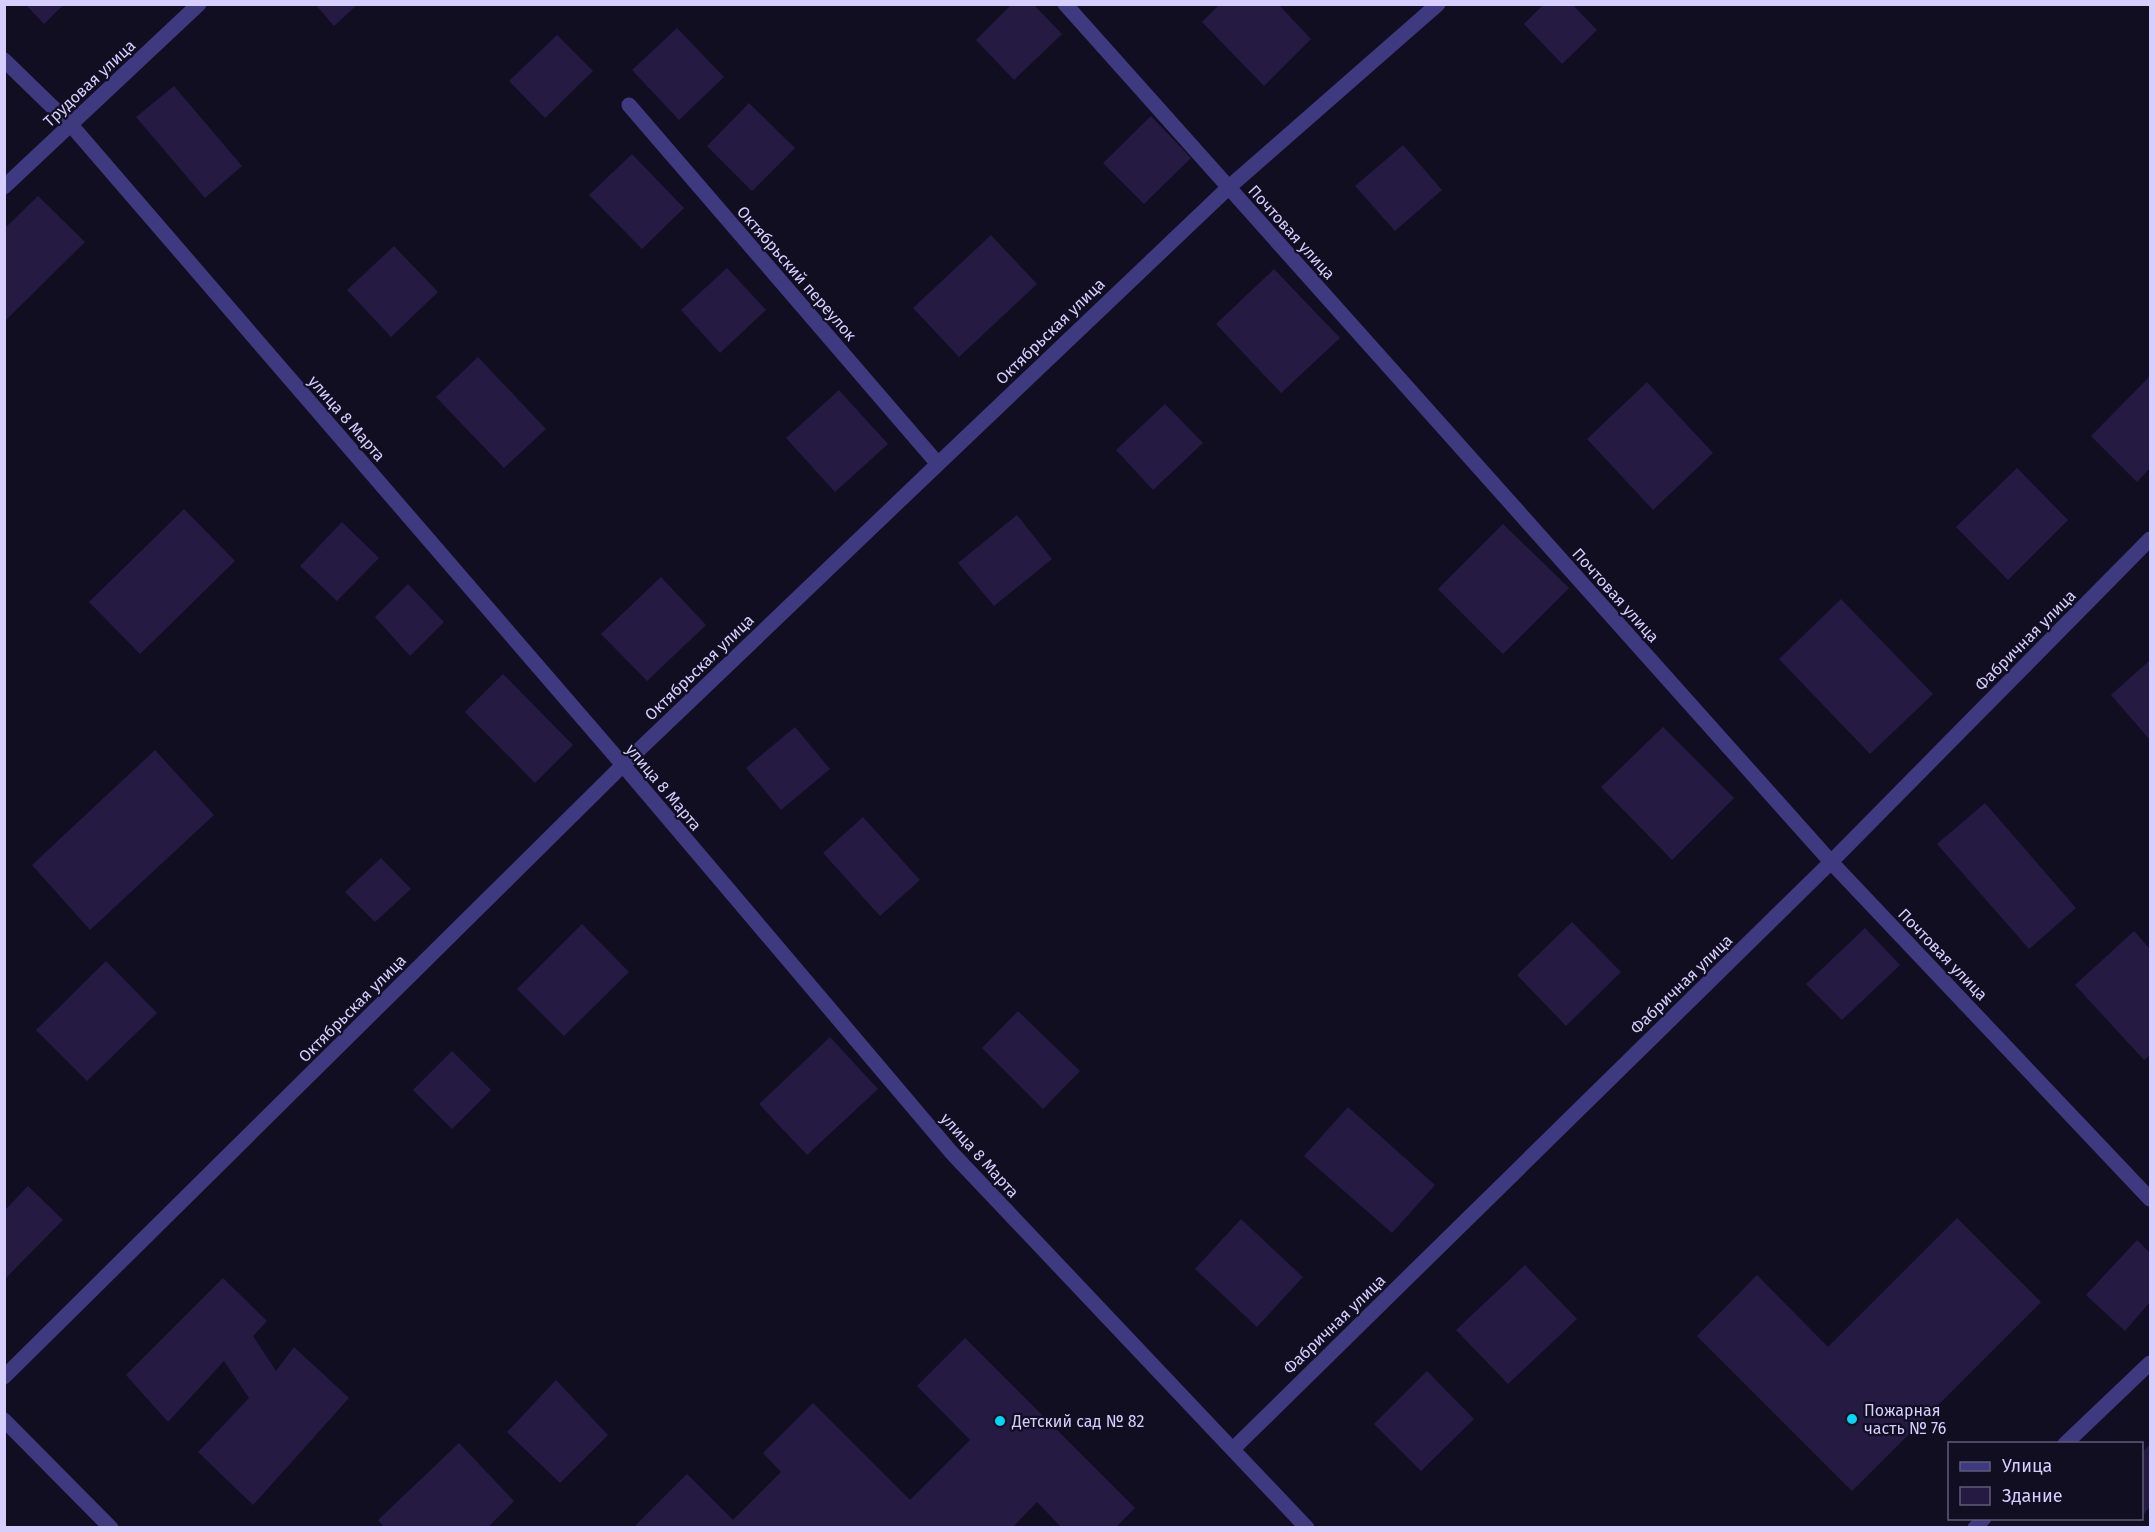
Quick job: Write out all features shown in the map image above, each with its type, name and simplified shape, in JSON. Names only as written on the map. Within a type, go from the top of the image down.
[{"type":"street","name":"Трудовая улица","points":[[4,187],[199,4]]},
{"type":"street","name":"Почтовая улица","points":[[1065,4],[1831,862],[2151,1199]]},
{"type":"street","name":"Октябрьская улица","points":[[4,1377],[623,765],[1228,188],[1438,4]]},
{"type":"street","name":"улица 8 Марта","points":[[4,60],[71,125],[623,765],[951,1152],[1307,1527]]},
{"type":"street","name":"Октябрьский переулок","points":[[629,105],[938,464]]},
{"type":"street","name":"Фабричная улица","points":[[1233,1449],[1831,862],[2151,539]]},
{"type":"street","points":[[2066,1442],[2151,1363]]},
{"type":"street","points":[[4,1420],[111,1527]]},
{"type":"building","points":[[25,4],[64,4],[44,24]]},
{"type":"building","points":[[315,4],[358,4],[334,26]]},
{"type":"building","points":[[1012,4],[1033,4],[1062,34],[1014,80],[976,40]]},
{"type":"building","points":[[1220,4],[1278,4],[1311,39],[1264,86],[1202,22]]},
{"type":"building","points":[[1544,4],[1572,4],[1597,30],[1562,64],[1524,24]]},
{"type":"building","points":[[677,28],[724,77],[679,120],[632,70]]},
{"type":"building","points":[[557,35],[593,71],[545,118],[509,81]]},
{"type":"building","points":[[174,86],[242,166],[205,198],[136,117]]},
{"type":"building","points":[[749,103],[795,148],[752,191],[707,146]]},
{"type":"building","points":[[1151,116],[1191,158],[1144,204],[1103,163]]},
{"type":"building","points":[[1403,145],[1442,190],[1395,231],[1355,186]]},
{"type":"building","points":[[632,154],[684,208],[642,249],[589,195]]},
{"type":"building","points":[[38,196],[85,242],[4,322],[4,229]]},
{"type":"building","points":[[991,235],[1037,284],[959,357],[913,308]]},
{"type":"building","points":[[394,246],[438,292],[391,337],[347,290]]},
{"type":"building","points":[[727,268],[766,310],[720,353],[681,310]]},
{"type":"building","points":[[1274,269],[1340,338],[1281,393],[1216,324]]},
{"type":"building","points":[[478,357],[546,429],[504,468],[436,397]]},
{"type":"building","points":[[2150,376],[2150,468],[2137,482],[2091,436]]},
{"type":"building","points":[[1647,382],[1713,453],[1653,510],[1587,439]]},
{"type":"building","points":[[839,390],[888,444],[835,492],[786,438]]},
{"type":"building","points":[[1165,404],[1203,443],[1153,490],[1116,450]]},
{"type":"building","points":[[2017,468],[2068,520],[2008,580],[1956,527]]},
{"type":"building","points":[[184,509],[235,561],[140,654],[89,602]]},
{"type":"building","points":[[1017,515],[1052,559],[994,606],[958,563]]},
{"type":"building","points":[[342,522],[379,558],[337,601],[300,566]]},
{"type":"building","points":[[1503,524],[1569,588],[1503,654],[1438,589]]},
{"type":"building","points":[[661,577],[706,625],[647,681],[601,634]]},
{"type":"building","points":[[408,584],[444,622],[410,656],[375,617]]},
{"type":"building","points":[[1841,599],[1933,694],[1870,754],[1779,659]]},
{"type":"building","points":[[2150,660],[2150,740],[2111,695]]},
{"type":"building","points":[[503,674],[573,745],[535,783],[465,712]]},
{"type":"building","points":[[795,727],[830,769],[781,810],[746,768]]},
{"type":"building","points":[[1663,727],[1734,798],[1672,860],[1601,787]]},
{"type":"building","points":[[155,750],[214,815],[90,930],[32,865]]},
{"type":"building","points":[[1985,803],[2076,908],[2029,949],[1937,844]]},
{"type":"building","points":[[863,817],[920,880],[880,916],[823,853]]},
{"type":"building","points":[[381,858],[411,889],[375,922],[345,892]]},
{"type":"building","points":[[1572,922],[1621,972],[1566,1026],[1517,975]]},
{"type":"building","points":[[582,924],[629,972],[564,1036],[517,989]]},
{"type":"building","points":[[1865,928],[1900,965],[1842,1020],[1806,984]]},
{"type":"building","points":[[2134,931],[2150,949],[2150,1055],[2144,1060],[2075,985]]},
{"type":"building","points":[[106,961],[157,1013],[87,1081],[36,1030]]},
{"type":"building","points":[[1018,1011],[1080,1071],[1043,1109],[982,1048]]},
{"type":"building","points":[[830,1037],[878,1089],[807,1155],[759,1104]]},
{"type":"building","points":[[452,1051],[491,1090],[452,1129],[413,1090]]},
{"type":"building","points":[[1348,1107],[1435,1185],[1392,1233],[1304,1156]]},
{"type":"building","points":[[28,1186],[63,1220],[4,1280],[4,1211]]},
{"type":"building","name":"Пожарная часть № 76","points":[[1957,1218],[2041,1302],[1852,1491],[1697,1336],[1757,1275],[1828,1347]]},
{"type":"building","points":[[1241,1219],[1303,1277],[1257,1327],[1195,1269]]},
{"type":"building","points":[[2137,1240],[2150,1253],[2150,1302],[2125,1331],[2086,1295]]},
{"type":"building","points":[[1525,1265],[1577,1319],[1508,1384],[1456,1330]]},
{"type":"building","points":[[223,1278],[267,1321],[253,1336],[276,1371],[294,1347],[349,1398],[253,1505],[198,1452],[249,1398],[224,1361],[168,1422],[126,1375]]},
{"type":"building","name":"Детский сад № 82","points":[[965,1338],[1135,1508],[1115,1528],[1062,1528],[1037,1502],[1012,1528],[639,1528],[636,1525],[687,1474],[733,1520],[781,1472],[763,1453],[813,1403],[910,1500],[970,1440],[917,1386]]},
{"type":"building","points":[[1427,1371],[1474,1419],[1421,1471],[1374,1424]]},
{"type":"building","points":[[556,1380],[608,1435],[560,1483],[507,1432]]},
{"type":"building","points":[[459,1443],[514,1501],[487,1528],[385,1528],[378,1520]]},
{"type":"building","points":[[2150,1444],[2150,1507],[2143,1515],[2143,1452]]},
{"type":"place","name":"Пожарная часть № 76","points":[[1852,1419]]},
{"type":"place","name":"Детский сад № 82","points":[[1000,1421]]}]
